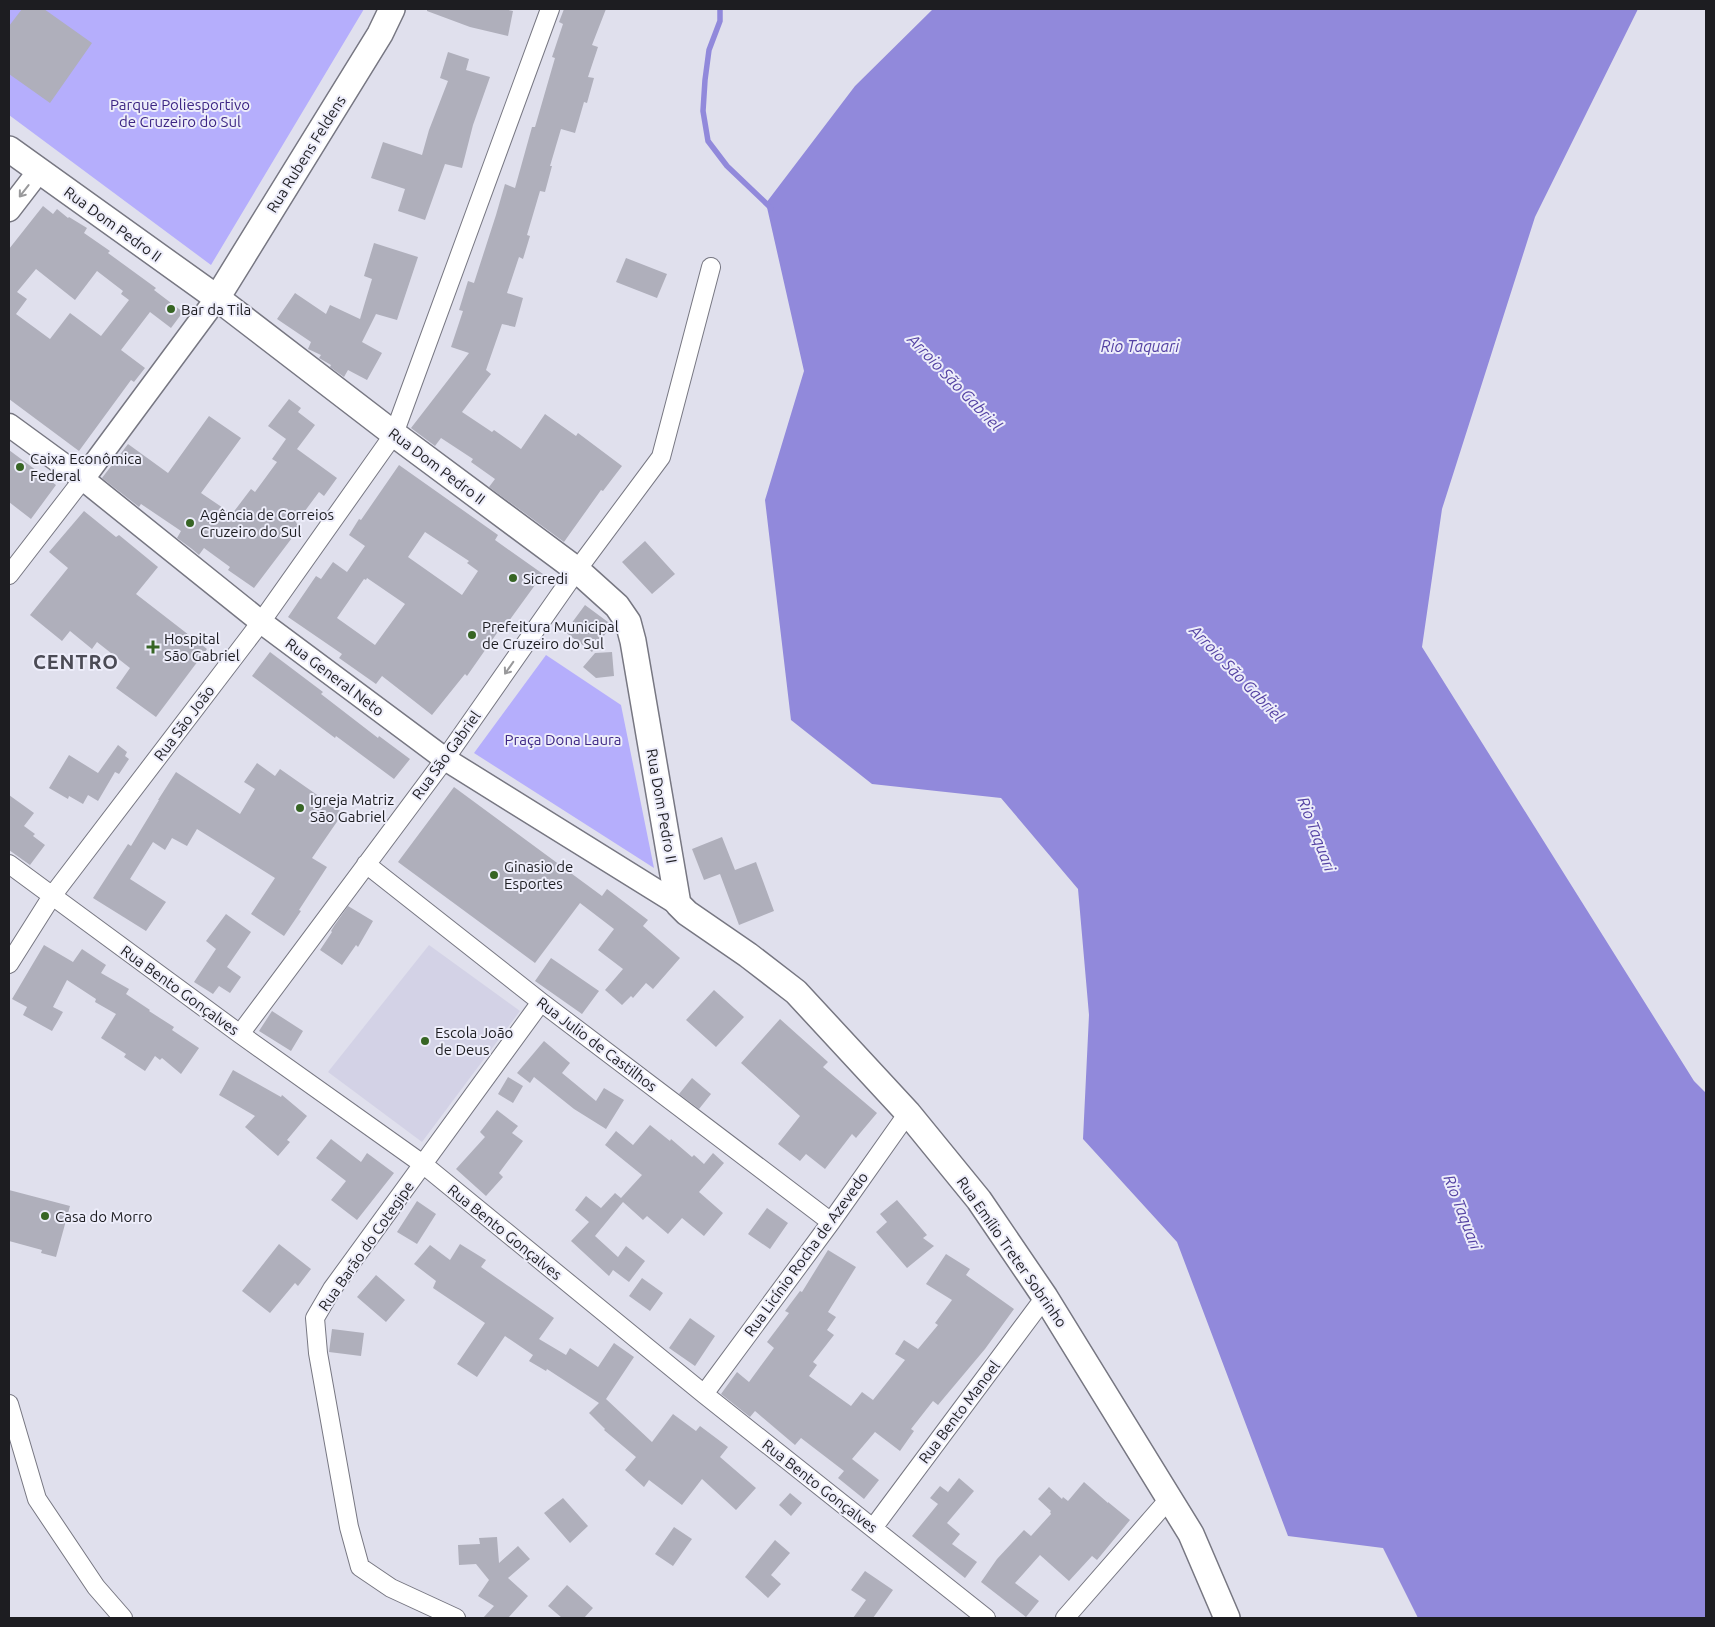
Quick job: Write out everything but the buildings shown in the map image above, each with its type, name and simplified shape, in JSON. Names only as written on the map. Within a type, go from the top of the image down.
[{"type":"main road","name":"Rua Rubens Feldens","points":[[217,298],[380,34],[392,9]]},
{"type":"main road","name":"Rua Dom Pedro II","points":[[9,149],[217,298],[394,434],[577,570],[617,606],[628,622],[633,641],[678,904]]},
{"type":"main road","name":"Rua Emílio Treter Sobrinho","points":[[678,904],[796,992],[908,1113],[979,1200],[1045,1297],[1191,1534],[1227,1618]]},
{"type":"street","name":"Rua São João","points":[[9,964],[52,896],[262,622],[394,434],[550,9]]},
{"type":"street","points":[[9,210],[39,171]]},
{"type":"street","name":"Rua São Gabriel","points":[[240,1034],[445,759],[577,570],[661,457],[710,267]]},
{"type":"street","points":[[9,575],[83,479],[217,298]]},
{"type":"street","name":"Rua General Neto","points":[[9,425],[83,479],[262,622],[445,759],[678,904]]},
{"type":"street","name":"Rua Bento Gonçalves","points":[[9,864],[240,1034],[424,1165],[704,1394],[986,1618]]},
{"type":"street","name":"Rua Julio de Castilhos","points":[[366,864],[541,1002],[831,1222]]},
{"type":"street","name":"Rua Barão do Cotegipe","points":[[456,1618],[390,1588],[360,1567],[349,1527],[318,1354],[315,1318],[332,1289],[541,1002]]},
{"type":"street","name":"Rua Licínio Rocha de Azevedo","points":[[704,1394],[831,1222],[908,1113]]},
{"type":"street","name":"Rua Bento Manoel","points":[[873,1528],[1045,1297]]},
{"type":"street","points":[[9,1404],[37,1499],[96,1587],[123,1618]]},
{"type":"street","points":[[1065,1618],[1170,1499]]},
{"type":"shaded area","name":"Escola João de Deus","points":[[429,945],[520,1011],[422,1142],[328,1072]]},
{"type":"green space","name":"Parque Poliesportivo de Cruzeiro do Sul","points":[[9,9],[364,9],[211,265],[9,115]]},
{"type":"green space","name":"Praça Dona Laura","points":[[546,655],[621,705],[654,868],[474,753]]},
{"type":"water","name":"Rio Taquari","points":[[933,9],[1638,9],[1535,217],[1442,509],[1422,647],[1694,1081],[1706,1093],[1706,1618],[1418,1618],[1383,1548],[1288,1536],[1177,1242],[1083,1139],[1089,1015],[1078,889],[1001,798],[872,784],[791,720],[765,500],[804,371],[766,203],[855,86]]},
{"type":"waterway","name":"Arroio São Gabriel","points":[[720,9],[720,21],[709,50],[705,80],[703,111],[708,141],[727,166],[771,208]]},
{"type":"place","name":"Bar da Tila","points":[[171,309]]},
{"type":"place","name":"Caixa Econômica Federal","points":[[20,467]]},
{"type":"place","name":"Agência de Correios Cruzeiro do Sul","points":[[190,523]]},
{"type":"place","name":"Sicredi","points":[[513,578]]},
{"type":"place","name":"Prefeitura Municipal de Cruzeiro do Sul","points":[[472,635]]},
{"type":"place","name":"Hospital São Gabriel","points":[[153,647]]},
{"type":"place","name":"Igreja Matriz São Gabriel","points":[[300,808]]},
{"type":"place","name":"Ginasio de Esportes","points":[[494,875]]},
{"type":"place","name":"Escola João de Deus","points":[[425,1041]]},
{"type":"place","name":"Casa do Morro","points":[[45,1216]]},
{"type":"district","name":"CENTRO","points":[[76,661]]}]
